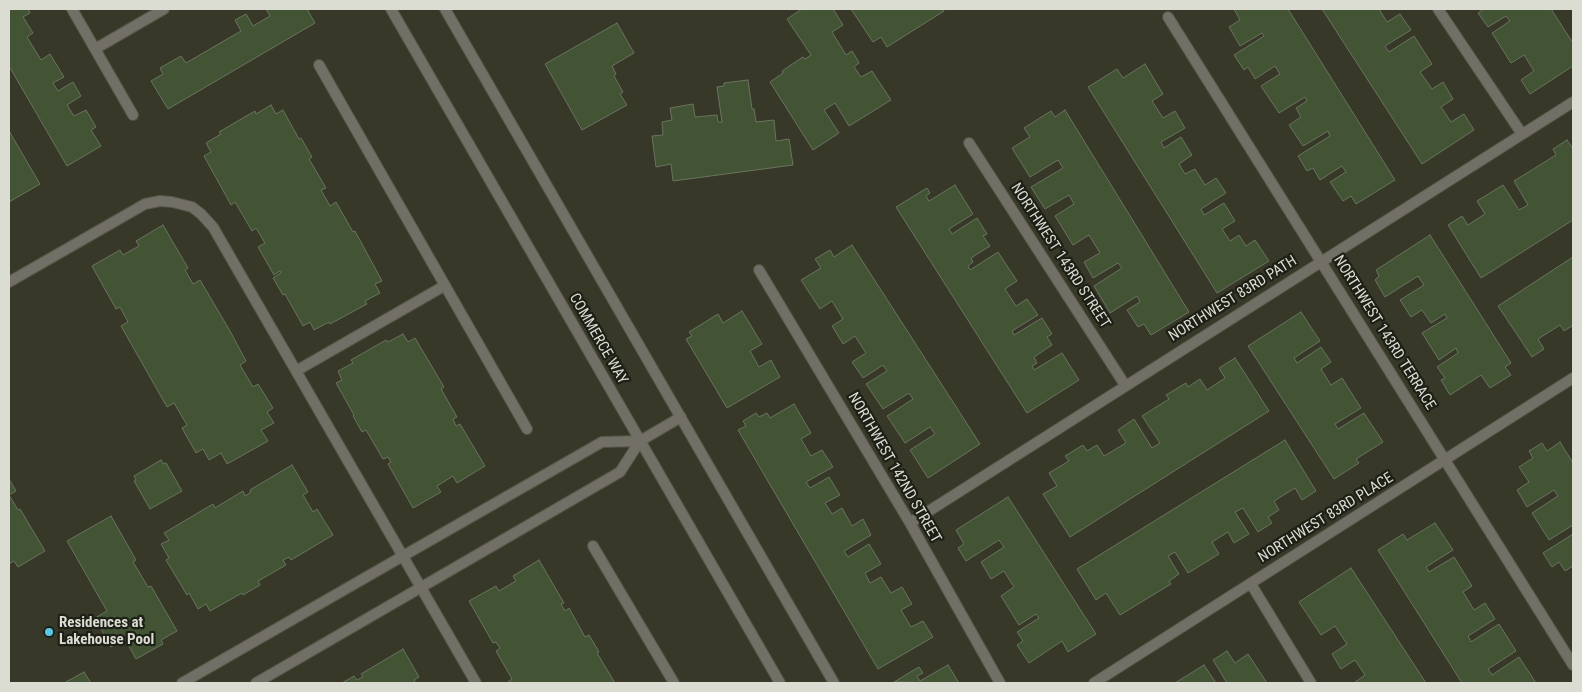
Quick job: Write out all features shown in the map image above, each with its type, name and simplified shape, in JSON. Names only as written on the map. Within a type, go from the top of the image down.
[{"type":"street","points":[[72,9],[133,115]]},
{"type":"street","points":[[95,49],[164,9]]},
{"type":"street","name":"COMMERCE WAY","points":[[391,9],[780,683]]},
{"type":"street","points":[[445,9],[834,683]]},
{"type":"street","points":[[1438,9],[1522,134]]},
{"type":"street","name":"NORTHWEST 143RD TERRACE","points":[[1168,17],[1573,665]]},
{"type":"street","points":[[319,65],[527,429]]},
{"type":"street","name":"NORTHWEST 83RD PATH","points":[[910,523],[1573,102]]},
{"type":"street","name":"NORTHWEST 143RD STREET","points":[[969,143],[1125,386]]},
{"type":"street","points":[[9,282],[145,204],[166,202],[187,206],[201,214],[213,227],[476,683]]},
{"type":"street","name":"NORTHWEST 142ND STREET","points":[[759,270],[910,523],[1000,683]]},
{"type":"street","points":[[296,371],[444,286]]},
{"type":"street","name":"NORTHWEST 83RD PLACE","points":[[1094,683],[1573,378]]},
{"type":"street","points":[[256,683],[620,472],[640,441],[680,418]]},
{"type":"street","points":[[182,683],[602,442],[640,441]]},
{"type":"street","points":[[593,546],[674,683]]},
{"type":"street","points":[[1251,584],[1311,683]]},
{"type":"building","points":[[9,9],[28,9],[30,13],[23,17],[33,33],[27,37],[41,60],[50,54],[64,77],[53,83],[58,91],[73,82],[81,96],[67,105],[74,116],[86,110],[96,127],[91,130],[101,146],[67,166],[9,66]]},
{"type":"building","points":[[266,9],[307,9],[315,23],[168,109],[151,81],[163,74],[160,68],[181,56],[186,63],[241,31],[235,20],[246,14],[253,26],[270,16]]},
{"type":"building","points":[[802,9],[833,9],[843,25],[832,32],[846,55],[852,51],[859,63],[854,67],[861,77],[872,71],[891,100],[849,126],[835,103],[824,110],[839,133],[813,150],[770,82],[783,73],[782,71],[803,57],[805,59],[811,55],[787,19]]},
{"type":"building","points":[[851,9],[943,9],[944,11],[887,47],[881,37],[873,42]]},
{"type":"building","points":[[1234,9],[1288,9],[1395,180],[1356,204],[1351,196],[1343,201],[1330,182],[1346,172],[1342,166],[1320,180],[1313,168],[1307,171],[1298,156],[1330,136],[1328,131],[1303,146],[1289,125],[1301,117],[1296,108],[1307,101],[1305,97],[1279,113],[1261,86],[1280,74],[1275,66],[1255,79],[1248,67],[1244,70],[1234,55],[1264,36],[1262,33],[1240,46],[1229,27],[1240,20]]},
{"type":"building","points":[[1322,9],[1379,9],[1387,22],[1400,14],[1411,30],[1385,46],[1389,52],[1414,36],[1432,64],[1420,72],[1432,89],[1443,82],[1453,99],[1441,107],[1451,122],[1464,114],[1474,130],[1422,164]]},
{"type":"building","points":[[1484,9],[1551,9],[1573,43],[1573,66],[1530,94],[1521,80],[1534,71],[1524,55],[1511,63],[1492,33],[1510,21],[1506,16],[1488,27],[1478,13]]},
{"type":"building","points":[[617,23],[634,53],[612,66],[616,74],[614,76],[623,92],[620,94],[627,105],[582,130],[545,64]]},
{"type":"building","points":[[1145,64],[1163,94],[1152,101],[1163,118],[1175,111],[1185,128],[1161,142],[1164,148],[1181,137],[1192,155],[1179,164],[1185,174],[1195,169],[1205,185],[1216,178],[1226,193],[1201,209],[1204,215],[1224,203],[1235,221],[1222,229],[1230,241],[1239,235],[1246,246],[1255,240],[1269,261],[1217,293],[1088,87],[1117,69],[1123,78]]},
{"type":"building","points":[[748,80],[756,122],[774,120],[776,141],[789,139],[793,165],[673,181],[671,164],[656,167],[652,136],[663,135],[662,122],[672,120],[670,108],[693,104],[695,117],[717,115],[718,122],[722,122],[717,87],[724,86],[724,83]]},
{"type":"building","points":[[271,105],[276,114],[283,110],[299,139],[301,138],[312,157],[309,159],[326,188],[321,190],[330,206],[336,202],[353,232],[355,231],[382,281],[375,284],[380,293],[365,301],[367,304],[330,324],[329,322],[314,330],[310,322],[303,326],[285,294],[283,295],[273,278],[281,273],[280,271],[274,275],[258,247],[265,243],[256,228],[252,231],[235,202],[231,205],[204,156],[211,152],[206,143],[221,134],[219,132],[255,111],[256,114]]},
{"type":"building","points":[[1065,110],[1189,312],[1151,335],[1144,324],[1138,327],[1127,310],[1140,302],[1137,296],[1110,313],[1094,286],[1122,268],[1118,263],[1093,278],[1084,262],[1100,253],[1089,235],[1073,245],[1055,216],[1074,204],[1069,195],[1045,209],[1031,187],[1063,168],[1058,160],[1030,177],[1012,148],[1030,137],[1024,128],[1051,111],[1055,117]]},
{"type":"building","points":[[9,131],[40,184],[9,202]]},
{"type":"building","points":[[1567,140],[1573,149],[1573,220],[1481,278],[1448,225],[1462,216],[1468,225],[1485,214],[1477,201],[1503,185],[1519,210],[1528,205],[1514,181],[1556,155],[1553,149]]},
{"type":"building","points":[[955,185],[973,214],[949,229],[952,234],[977,218],[987,234],[983,236],[990,246],[971,258],[973,262],[968,266],[970,270],[998,252],[1017,281],[1005,289],[1016,306],[1027,299],[1038,315],[1012,331],[1014,335],[1042,318],[1052,334],[1047,337],[1052,345],[1034,357],[1037,363],[1032,366],[1034,370],[1062,353],[1079,380],[1027,413],[896,207],[927,188],[930,193],[926,196],[929,201]]},
{"type":"building","points":[[163,225],[188,268],[185,270],[193,284],[200,280],[230,331],[246,361],[240,365],[253,387],[258,384],[273,408],[267,412],[274,423],[261,430],[268,441],[227,464],[221,453],[209,460],[203,449],[196,453],[182,428],[187,425],[174,403],[167,407],[121,326],[128,322],[120,307],[116,309],[92,266],[120,250],[123,255],[139,246],[136,241]]},
{"type":"building","points":[[1430,235],[1511,363],[1505,367],[1511,375],[1490,388],[1481,375],[1450,395],[1441,380],[1445,378],[1437,367],[1458,353],[1456,348],[1439,360],[1422,333],[1447,318],[1445,314],[1431,323],[1422,310],[1411,317],[1400,300],[1424,285],[1418,276],[1385,297],[1375,280],[1379,276],[1376,270]]},
{"type":"building","points":[[852,245],[980,444],[928,478],[910,450],[935,434],[930,427],[905,443],[887,416],[913,399],[909,393],[883,409],[866,384],[887,371],[883,365],[863,378],[852,362],[866,353],[855,336],[843,344],[832,326],[843,319],[832,301],[820,309],[801,280],[821,268],[815,259],[830,250],[834,257]]},
{"type":"building","points":[[1573,257],[1573,328],[1572,326],[1564,331],[1560,325],[1538,339],[1544,349],[1532,357],[1498,306]]},
{"type":"building","points":[[742,311],[762,344],[750,351],[759,367],[771,360],[780,377],[727,408],[686,339],[692,336],[689,332],[718,314],[723,323]]},
{"type":"building","points":[[1301,312],[1320,341],[1294,358],[1297,363],[1321,347],[1331,362],[1321,369],[1331,385],[1342,378],[1361,408],[1335,424],[1338,429],[1364,413],[1383,442],[1356,459],[1359,463],[1334,479],[1248,346]]},
{"type":"building","points":[[403,334],[408,342],[415,338],[444,387],[441,389],[457,417],[453,419],[456,426],[460,424],[485,466],[457,483],[453,476],[437,486],[441,492],[413,508],[388,464],[391,462],[388,457],[383,459],[366,430],[362,432],[336,383],[342,380],[338,371],[353,363],[351,360],[386,340],[388,342]]},
{"type":"building","points":[[1235,358],[1269,411],[1070,537],[1043,494],[1057,486],[1049,473],[1069,461],[1065,456],[1083,445],[1087,451],[1097,445],[1104,456],[1126,443],[1118,430],[1134,419],[1152,448],[1160,443],[1142,416],[1169,399],[1166,395],[1186,383],[1188,387],[1200,379],[1207,390],[1225,378],[1219,368]]},
{"type":"building","points":[[794,404],[811,433],[801,439],[811,456],[822,450],[833,467],[806,482],[810,488],[829,477],[840,495],[825,503],[832,514],[842,508],[852,526],[863,519],[871,535],[844,551],[848,557],[869,544],[881,564],[865,573],[870,583],[881,577],[891,593],[902,587],[912,604],[901,610],[911,627],[923,621],[933,637],[878,669],[738,430],[746,426],[743,421],[756,413],[759,417],[767,413],[770,418]]},
{"type":"building","points":[[1285,440],[1316,491],[1302,500],[1295,488],[1274,501],[1279,510],[1268,517],[1272,523],[1258,532],[1243,508],[1235,512],[1249,534],[1234,543],[1228,532],[1212,542],[1219,554],[1188,573],[1175,552],[1168,556],[1179,574],[1169,581],[1171,584],[1120,615],[1106,593],[1096,600],[1077,569]]},
{"type":"building","points":[[1560,442],[1573,463],[1573,525],[1549,540],[1532,513],[1558,496],[1554,490],[1527,507],[1517,490],[1529,482],[1519,467],[1533,458],[1529,451],[1542,443],[1547,451]]},
{"type":"building","points":[[161,460],[163,464],[166,463],[182,491],[150,509],[134,481],[136,480],[134,476]]},
{"type":"building","points":[[292,465],[308,492],[303,495],[313,512],[317,509],[333,535],[291,560],[289,557],[283,560],[286,565],[258,581],[260,585],[243,595],[242,593],[210,611],[206,604],[198,609],[189,593],[187,595],[166,560],[169,558],[161,544],[169,540],[164,533],[213,504],[215,508],[243,491],[245,496],[251,492],[250,490]]},
{"type":"building","points":[[9,479],[16,491],[9,495]]},
{"type":"building","points":[[9,495],[18,510],[20,509],[45,551],[18,567],[14,561],[9,564]]},
{"type":"building","points":[[1008,497],[1096,634],[1068,652],[1062,641],[1029,663],[1017,645],[1023,641],[1017,632],[1039,618],[1036,614],[1019,625],[1001,596],[1014,587],[1004,571],[991,579],[981,562],[1004,547],[999,540],[966,561],[958,548],[964,544],[956,530]]},
{"type":"building","points":[[111,516],[136,560],[133,562],[148,587],[151,586],[177,631],[161,640],[163,644],[136,659],[125,639],[111,647],[95,618],[107,611],[67,541]]},
{"type":"building","points":[[1435,523],[1453,550],[1426,567],[1429,572],[1454,557],[1472,586],[1463,592],[1474,610],[1485,603],[1495,619],[1468,636],[1471,642],[1499,624],[1516,651],[1488,669],[1492,675],[1519,657],[1536,683],[1462,683],[1378,550],[1403,534],[1407,540]]},
{"type":"building","points":[[1573,534],[1573,566],[1565,571],[1559,562],[1552,567],[1543,553]]},
{"type":"building","points":[[539,560],[564,603],[561,604],[565,611],[569,608],[585,637],[589,635],[599,652],[597,653],[615,683],[508,683],[512,679],[496,651],[500,648],[496,642],[493,643],[469,601],[496,586],[499,591],[516,581],[513,576]]},
{"type":"building","points":[[1351,568],[1426,683],[1354,683],[1365,675],[1355,660],[1341,669],[1332,654],[1347,644],[1335,626],[1321,635],[1299,602]]},
{"type":"building","points":[[403,649],[419,677],[414,680],[416,683],[342,683],[354,676],[357,680],[363,677],[361,674]]},
{"type":"building","points":[[1227,651],[1235,663],[1248,654],[1267,683],[1227,683],[1213,660]]},
{"type":"building","points":[[948,665],[959,683],[894,682],[919,667],[923,673],[917,676],[920,681]]},
{"type":"building","points":[[1204,665],[1216,683],[1175,683]]},
{"type":"building","points":[[84,672],[91,683],[64,683]]},
{"type":"place","name":"Residences at Lakehouse Pool","points":[[49,632]]}]
